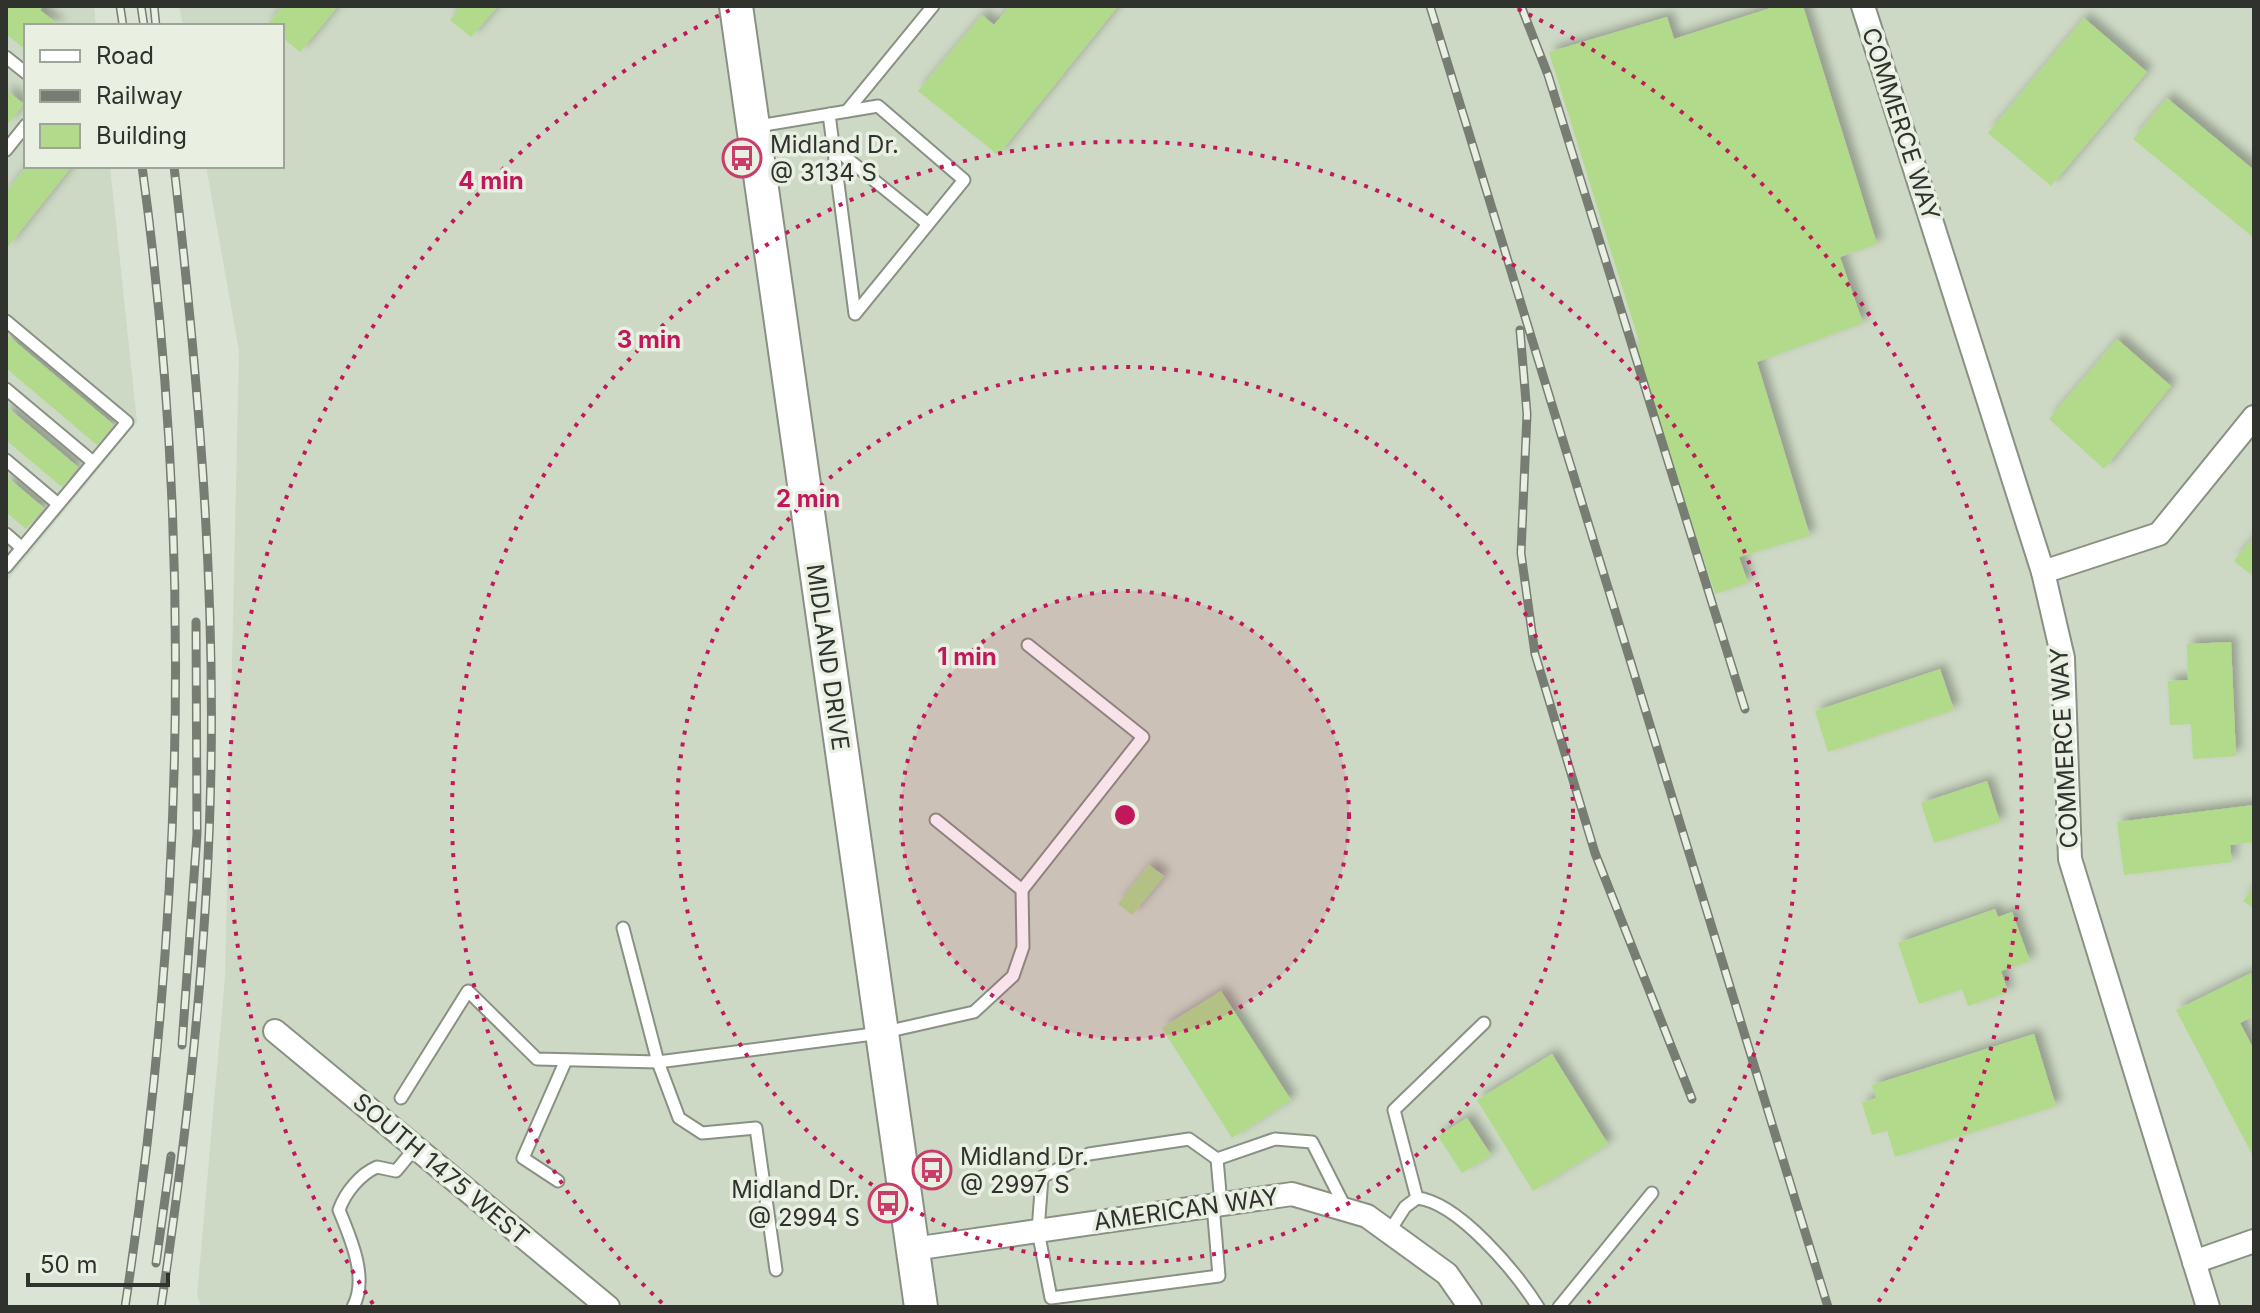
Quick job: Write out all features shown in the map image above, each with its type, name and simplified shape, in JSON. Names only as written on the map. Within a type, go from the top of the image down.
[{"type":"street","name":"MIDLAND DRIVE","points":[[736,6],[921,1307]]},
{"type":"street","name":"COMMERCE WAY","points":[[1863,6],[2043,572],[2063,658],[2070,859],[2208,1307]]},
{"type":"street","points":[[2043,572],[2159,534],[2254,417]]},
{"type":"street","name":"SOUTH 1475 WEST","points":[[275,1031],[608,1307]]},
{"type":"street","name":"AMERICAN WAY","points":[[913,1249],[1292,1194],[1367,1216],[1447,1274],[1470,1307]]},
{"type":"street","points":[[2194,1262],[2254,1241]]},
{"type":"lane","points":[[847,111],[933,6]]},
{"type":"lane","points":[[6,57],[24,71]]},
{"type":"lane","points":[[753,126],[878,106],[964,180],[855,314],[829,114]]},
{"type":"lane","points":[[6,150],[24,128]]},
{"type":"lane","points":[[833,147],[928,224]]},
{"type":"lane","points":[[6,321],[127,422],[6,567]]},
{"type":"lane","points":[[6,389],[93,462]]},
{"type":"lane","points":[[6,460],[58,504]]},
{"type":"lane","points":[[6,534],[22,548]]},
{"type":"lane","points":[[401,1098],[468,991],[537,1059],[658,1062],[881,1033],[974,1012],[1013,976],[1023,947],[1022,890],[1143,737],[1028,645]]},
{"type":"lane","points":[[936,820],[1022,890]]},
{"type":"lane","points":[[623,928],[658,1062],[679,1118],[702,1133],[756,1128],[776,1270]]},
{"type":"lane","points":[[1417,1198],[1394,1110],[1484,1023]]},
{"type":"lane","points":[[558,1181],[523,1158],[566,1060]]},
{"type":"lane","points":[[1189,1139],[1217,1159],[1219,1276],[1048,1303],[1038,1231],[1042,1177],[1089,1154],[1189,1139]]},
{"type":"lane","points":[[1217,1159],[1275,1139],[1312,1142],[1346,1209]]},
{"type":"lane","points":[[353,1307],[358,1289],[358,1270],[347,1226],[339,1210],[341,1202],[365,1173],[377,1167],[396,1171],[415,1148]]},
{"type":"lane","points":[[1559,1307],[1652,1193]]},
{"type":"lane","points":[[1389,1232],[1405,1207],[1417,1198],[1434,1200],[1486,1243],[1538,1307]]},
{"type":"shaded area","points":[[6,6],[94,6],[96,24],[24,24],[24,168],[110,168],[137,422],[6,583]]},
{"type":"shaded area","points":[[179,6],[2254,6],[2254,1307],[202,1307],[197,1296],[225,977],[239,351],[206,168],[284,168],[284,24],[183,24]]},
{"type":"building","points":[[6,6],[43,6],[40,10],[58,24],[24,24],[24,48],[6,34]]},
{"type":"building","points":[[283,6],[338,6],[300,52],[284,39],[284,24],[268,24]]},
{"type":"building","points":[[461,6],[498,6],[471,37],[450,20]]},
{"type":"building","points":[[1010,6],[1118,6],[998,155],[918,91],[982,15],[994,25]]},
{"type":"building","points":[[1777,6],[1803,6],[1877,244],[1840,257],[1863,323],[1757,362],[1810,536],[1739,557],[1748,583],[1715,594],[1634,346],[1640,344],[1549,52],[1667,17],[1674,39]]},
{"type":"building","points":[[2084,18],[2147,72],[2051,186],[1988,133]]},
{"type":"building","points":[[6,90],[24,104],[6,126]]},
{"type":"building","points":[[2167,98],[2254,170],[2254,238],[2133,139]]},
{"type":"building","points":[[25,168],[70,168],[6,249],[6,192]]},
{"type":"building","points":[[6,334],[114,425],[97,445],[6,368]]},
{"type":"building","points":[[2117,339],[2171,386],[2104,469],[2049,419]]},
{"type":"building","points":[[6,406],[78,467],[62,487],[6,440]]},
{"type":"building","points":[[6,476],[44,508],[26,529],[6,512]]},
{"type":"building","points":[[2254,537],[2254,577],[2234,561]]},
{"type":"building","points":[[2231,642],[2236,756],[2193,759],[2191,724],[2170,725],[2168,681],[2188,680],[2187,644]]},
{"type":"building","points":[[1940,669],[1954,710],[1828,752],[1815,711]]},
{"type":"building","points":[[1987,781],[2000,822],[1934,843],[1921,803]]},
{"type":"building","points":[[2254,805],[2254,842],[2230,845],[2232,862],[2124,875],[2117,822]]},
{"type":"building","points":[[1149,865],[1164,876],[1132,915],[1118,904]]},
{"type":"building","points":[[2254,887],[2254,909],[2243,901]]},
{"type":"building","points":[[1995,909],[1998,917],[2012,912],[2030,961],[2001,971],[2008,992],[1968,1006],[1962,989],[1919,1004],[1898,943]]},
{"type":"building","points":[[2251,973],[2254,1016],[2240,1023],[2254,1050],[2254,1158],[2176,1010]]},
{"type":"building","points":[[1221,991],[1291,1100],[1232,1138],[1162,1028]]},
{"type":"building","points":[[2034,1034],[2056,1106],[1895,1157],[1887,1130],[1872,1135],[1862,1103],[1876,1098],[1872,1085]]},
{"type":"building","points":[[1552,1054],[1608,1144],[1533,1191],[1477,1100]]},
{"type":"building","points":[[1467,1118],[1491,1155],[1462,1173],[1438,1136]]},
{"type":"railway","points":[[120,6],[123,24]]},
{"type":"railway","points":[[141,6],[144,24]]},
{"type":"railway","points":[[154,6],[156,24]]},
{"type":"railway","points":[[1430,6],[1828,1307]]},
{"type":"railway","points":[[1521,6],[1548,75],[1745,709]]},
{"type":"railway","points":[[125,1307],[145,1165],[159,1023],[170,880],[175,737],[175,594],[169,451],[159,308],[142,168]]},
{"type":"railway","points":[[161,1307],[199,995],[210,807],[211,727],[204,486],[174,168]]},
{"type":"railway","points":[[1520,330],[1527,414],[1521,553],[1535,654],[1595,853],[1692,1099]]},
{"type":"railway","points":[[182,1045],[197,834],[196,622]]},
{"type":"railway","points":[[156,1263],[171,1156]]},
{"type":"place","name":"Midland Dr. @ 3134 S","points":[[742,158]]},
{"type":"place","name":"Midland Dr. @ 2997 S","points":[[932,1170]]},
{"type":"place","name":"Midland Dr. @ 2994 S","points":[[888,1203]]}]
